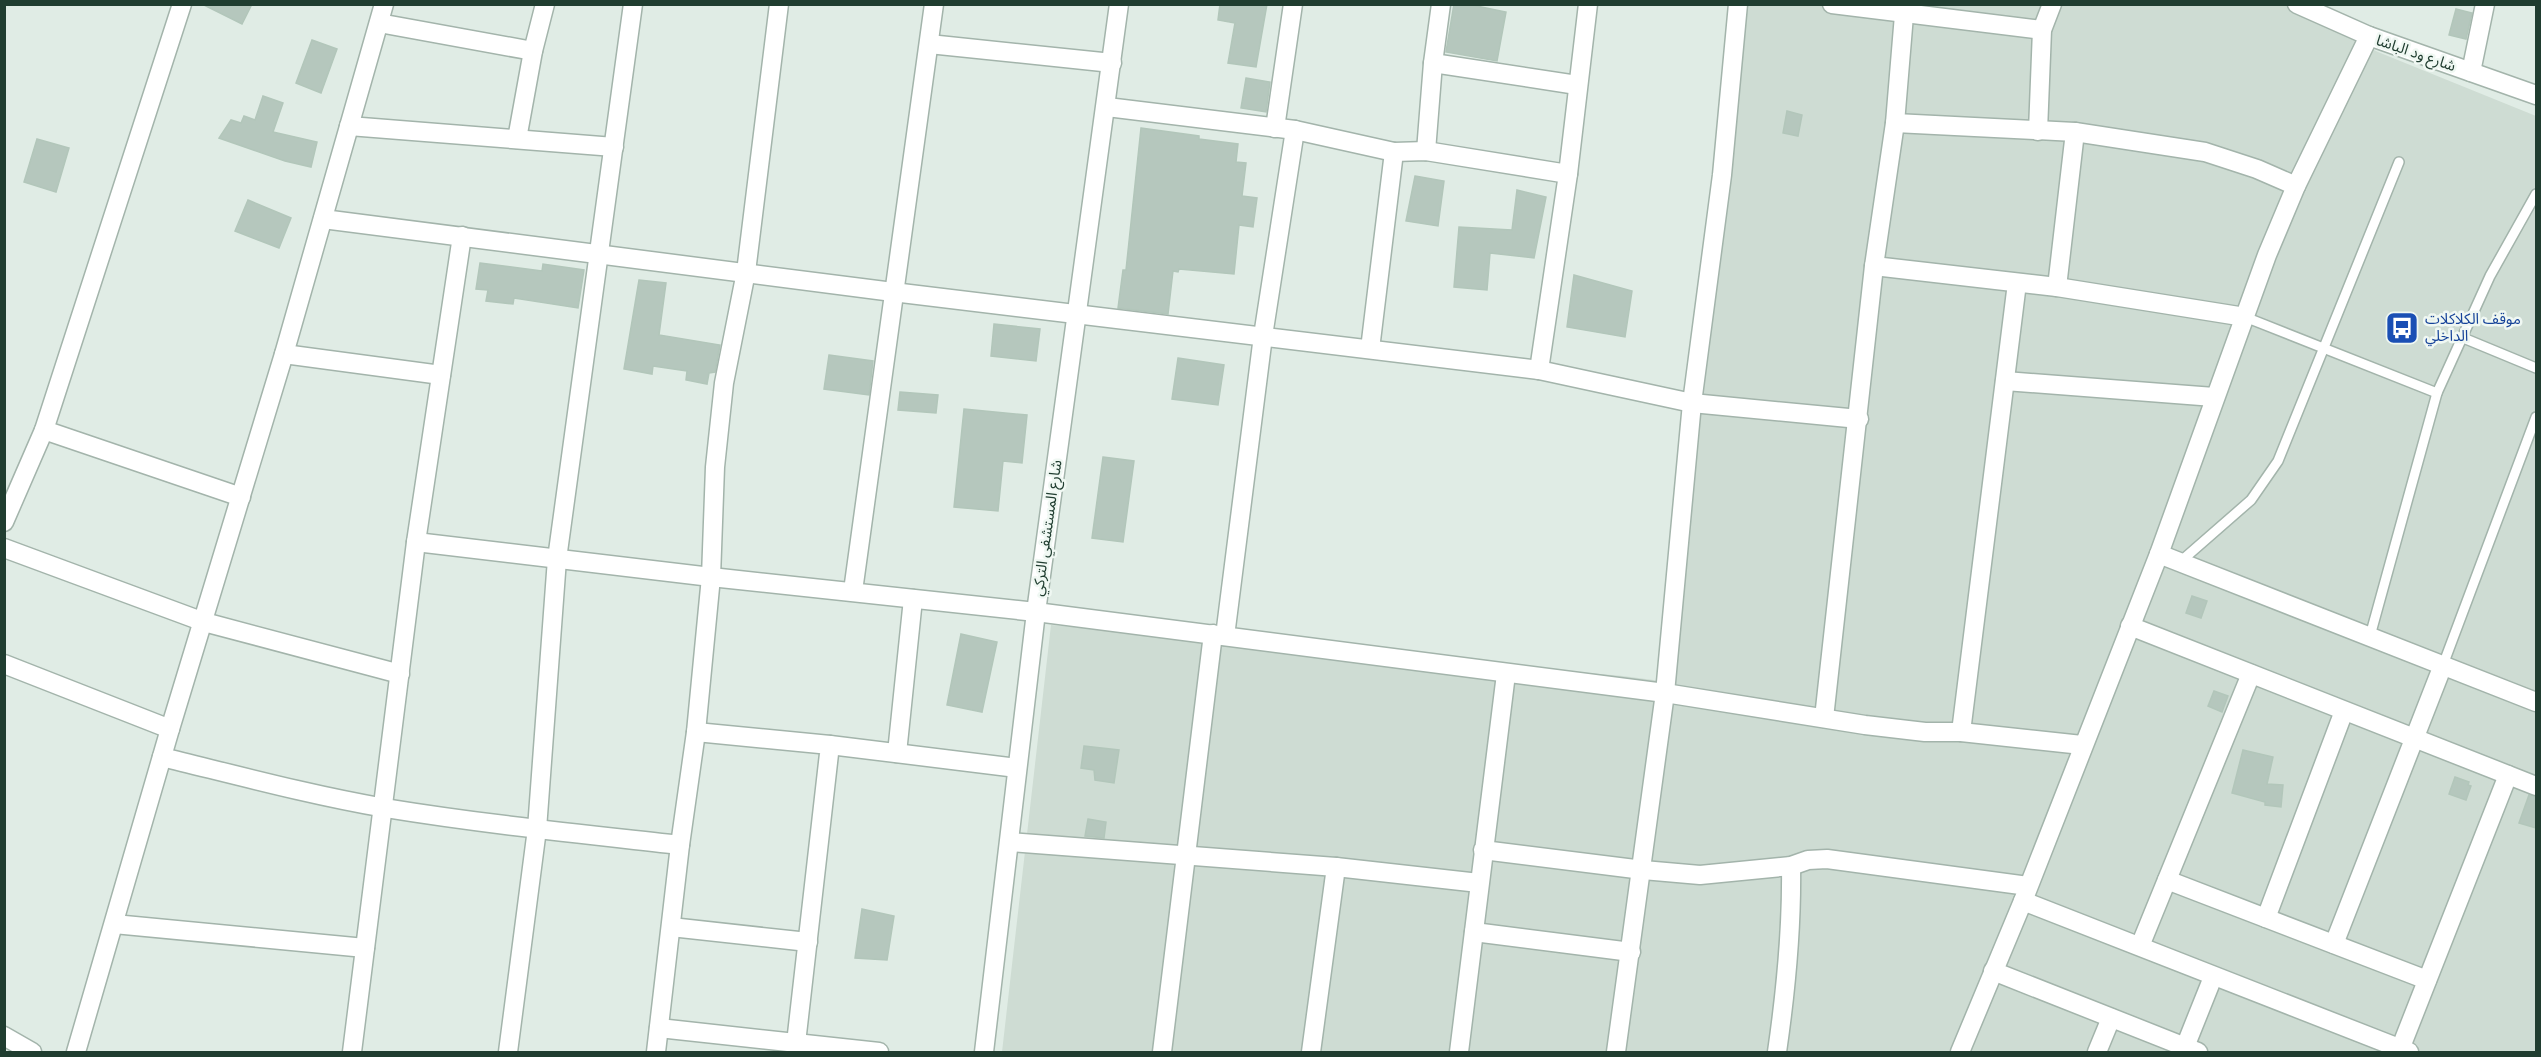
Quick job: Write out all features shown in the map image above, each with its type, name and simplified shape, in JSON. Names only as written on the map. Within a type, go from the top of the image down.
[{"type":"street","points":[[4,522],[44,430],[182,4]]},
{"type":"street","points":[[76,1053],[170,729],[284,354],[384,4]]},
{"type":"street","points":[[517,140],[532,51],[545,4]]},
{"type":"street","points":[[508,1053],[537,829],[557,559],[633,4]]},
{"type":"street","points":[[656,1053],[680,845],[696,732],[711,577],[715,467],[724,383],[746,272],[779,4]]},
{"type":"street","points":[[853,591],[892,292],[934,4]]},
{"type":"street","name":"شارع المستشفي التركي","points":[[984,1053],[1036,612],[1076,313],[1107,107],[1119,4]]},
{"type":"street","points":[[1275,128],[1293,4]]},
{"type":"street","points":[[1426,151],[1433,63],[1441,4]]},
{"type":"street","points":[[1539,370],[1568,174],[1588,4]]},
{"type":"street","points":[[1616,1053],[1665,693],[1692,403],[1722,175],[1738,4]]},
{"type":"street","points":[[1832,4],[1904,15],[2042,30]]},
{"type":"street","points":[[2038,131],[2042,30],[2052,4]]},
{"type":"street","name":"شارع ود الباشا","points":[[2297,4],[2369,36],[2536,95]]},
{"type":"street","points":[[2471,72],[2485,4]]},
{"type":"street","points":[[1824,718],[1859,419],[1874,266],[1895,123],[1904,15]]},
{"type":"street","points":[[379,23],[532,51]]},
{"type":"street","points":[[1960,1053],[2026,893],[2082,745],[2159,554],[2267,255],[2296,186],[2369,36]]},
{"type":"street","points":[[929,44],[1112,63]]},
{"type":"street","points":[[1433,63],[1577,85]]},
{"type":"street","points":[[1107,107],[1295,130],[1394,152],[1426,151],[1568,174]]},
{"type":"street","points":[[1895,123],[2075,132],[2205,152],[2257,169],[2296,186]]},
{"type":"street","points":[[349,126],[614,147]]},
{"type":"street","points":[[1162,1053],[1186,855],[1295,130]]},
{"type":"street","points":[[2057,287],[2075,132]]},
{"type":"street","points":[[1370,349],[1394,152]]},
{"type":"street","points":[[323,219],[892,292],[1539,370],[1692,403],[1859,419]]},
{"type":"street","points":[[352,1053],[416,542],[462,236]]},
{"type":"street","points":[[1874,266],[2057,287],[2245,317]]},
{"type":"street","points":[[1962,732],[2017,283]]},
{"type":"street","points":[[284,354],[441,375]]},
{"type":"street","points":[[2005,381],[2214,397]]},
{"type":"street","points":[[44,430],[241,496]]},
{"type":"street","points":[[416,542],[1219,635],[1665,693],[1925,732],[1962,732],[2082,745]]},
{"type":"street","points":[[4,548],[204,622],[399,674]]},
{"type":"street","points":[[2159,554],[2536,699]]},
{"type":"street","points":[[897,753],[914,599]]},
{"type":"street","points":[[2130,626],[2536,786]]},
{"type":"street","points":[[4,664],[170,729]]},
{"type":"street","points":[[2334,944],[2443,665]]},
{"type":"street","points":[[1458,1053],[1506,674]]},
{"type":"street","points":[[2140,946],[2251,674]]},
{"type":"street","points":[[2266,918],[2344,711]]},
{"type":"street","points":[[696,732],[830,745],[1017,768]]},
{"type":"street","points":[[796,1043],[830,745]]},
{"type":"street","points":[[162,757],[294,789],[384,807],[537,829],[680,845]]},
{"type":"street","points":[[1483,850],[1700,875],[1791,866],[1808,860],[1827,859],[2026,893],[2213,977],[2403,1051],[2427,980],[2508,775]]},
{"type":"street","points":[[1010,842],[1336,867],[1479,884]]},
{"type":"street","points":[[1777,1053],[1788,976],[1792,922],[1791,866]]},
{"type":"street","points":[[1311,1053],[1336,867]]},
{"type":"street","points":[[2167,880],[2427,980]]},
{"type":"street","points":[[114,924],[365,948]]},
{"type":"street","points":[[670,927],[808,942]]},
{"type":"street","points":[[1474,932],[1630,952]]},
{"type":"street","points":[[1993,971],[2111,1018],[2181,1049],[2213,977]]},
{"type":"street","points":[[2097,1053],[2111,1018]]},
{"type":"street","points":[[659,1028],[879,1053]]},
{"type":"street","points":[[4,1036],[32,1053]]},
{"type":"lane","points":[[2180,562],[2252,500],[2278,461],[2398,162]]},
{"type":"lane","points":[[2370,636],[2437,393],[2490,276],[2536,194]]},
{"type":"lane","points":[[2245,317],[2437,393]]},
{"type":"lane","points":[[2461,337],[2536,368]]},
{"type":"lane","points":[[2443,665],[2536,417]]},
{"type":"shaded area","points":[[1745,5],[2284,5],[2378,52],[2536,116],[2536,1052],[1002,1052],[1051,625],[1661,681]]},
{"type":"building","points":[[202,4],[252,4],[242,24]]},
{"type":"building","points":[[1220,4],[1267,4],[1256,67],[1228,63],[1235,23],[1218,20]]},
{"type":"building","points":[[1454,4],[1467,4],[1506,12],[1497,61],[1446,52]]},
{"type":"building","points":[[2456,9],[2472,13],[2466,39],[2449,35]]},
{"type":"building","points":[[312,40],[337,49],[321,93],[296,83]]},
{"type":"building","points":[[1246,78],[1270,82],[1266,112],[1241,108]]},
{"type":"building","points":[[263,96],[283,103],[273,132],[317,142],[311,167],[285,161],[219,138],[231,120],[241,123],[244,116],[255,120]]},
{"type":"building","points":[[1787,111],[1802,115],[1798,136],[1783,133]]},
{"type":"building","points":[[1141,128],[1238,144],[1236,162],[1246,163],[1242,196],[1257,198],[1253,227],[1239,225],[1234,274],[1179,269],[1178,272],[1173,271],[1168,314],[1118,308],[1123,270],[1126,270]]},
{"type":"building","points":[[37,139],[69,148],[56,192],[24,182]]},
{"type":"building","points":[[1415,176],[1444,181],[1438,226],[1406,221]]},
{"type":"building","points":[[1517,190],[1546,197],[1534,258],[1490,253],[1487,290],[1454,287],[1459,227],[1512,230]]},
{"type":"building","points":[[248,200],[291,218],[279,248],[235,231]]},
{"type":"building","points":[[480,263],[542,271],[543,264],[584,270],[578,308],[514,298],[513,304],[486,301],[488,290],[476,289]]},
{"type":"building","points":[[1574,275],[1632,291],[1625,337],[1567,327]]},
{"type":"building","points":[[639,280],[666,283],[659,335],[720,345],[715,372],[709,373],[707,384],[686,380],[687,371],[653,366],[652,374],[624,369]]},
{"type":"building","points":[[994,324],[1040,329],[1036,361],[991,356]]},
{"type":"building","points":[[829,355],[873,361],[869,395],[824,389]]},
{"type":"building","points":[[1178,358],[1224,365],[1218,405],[1172,399]]},
{"type":"building","points":[[900,392],[938,395],[936,413],[898,410]]},
{"type":"building","points":[[964,409],[1027,415],[1022,463],[1003,461],[998,511],[954,507]]},
{"type":"building","points":[[1103,457],[1134,461],[1123,542],[1092,538]]},
{"type":"building","points":[[2192,596],[2207,601],[2201,618],[2186,613]]},
{"type":"building","points":[[961,634],[997,642],[982,712],[947,705]]},
{"type":"building","points":[[2214,691],[2228,696],[2222,712],[2208,706]]},
{"type":"building","points":[[1084,746],[1119,750],[1114,783],[1095,780],[1094,770],[1081,768]]},
{"type":"building","points":[[2243,750],[2273,757],[2267,784],[2283,785],[2281,807],[2265,805],[2265,802],[2232,793]]},
{"type":"building","points":[[2455,777],[2469,782],[2468,785],[2471,786],[2466,800],[2449,794]]},
{"type":"building","points":[[2529,795],[2536,797],[2536,828],[2519,823]]},
{"type":"building","points":[[1088,819],[1106,822],[1104,838],[1085,836]]},
{"type":"building","points":[[862,909],[894,916],[887,960],[855,958]]},
{"type":"place","name":"موقف الكلاكلات الداخلي","points":[[2402,328]]}]
